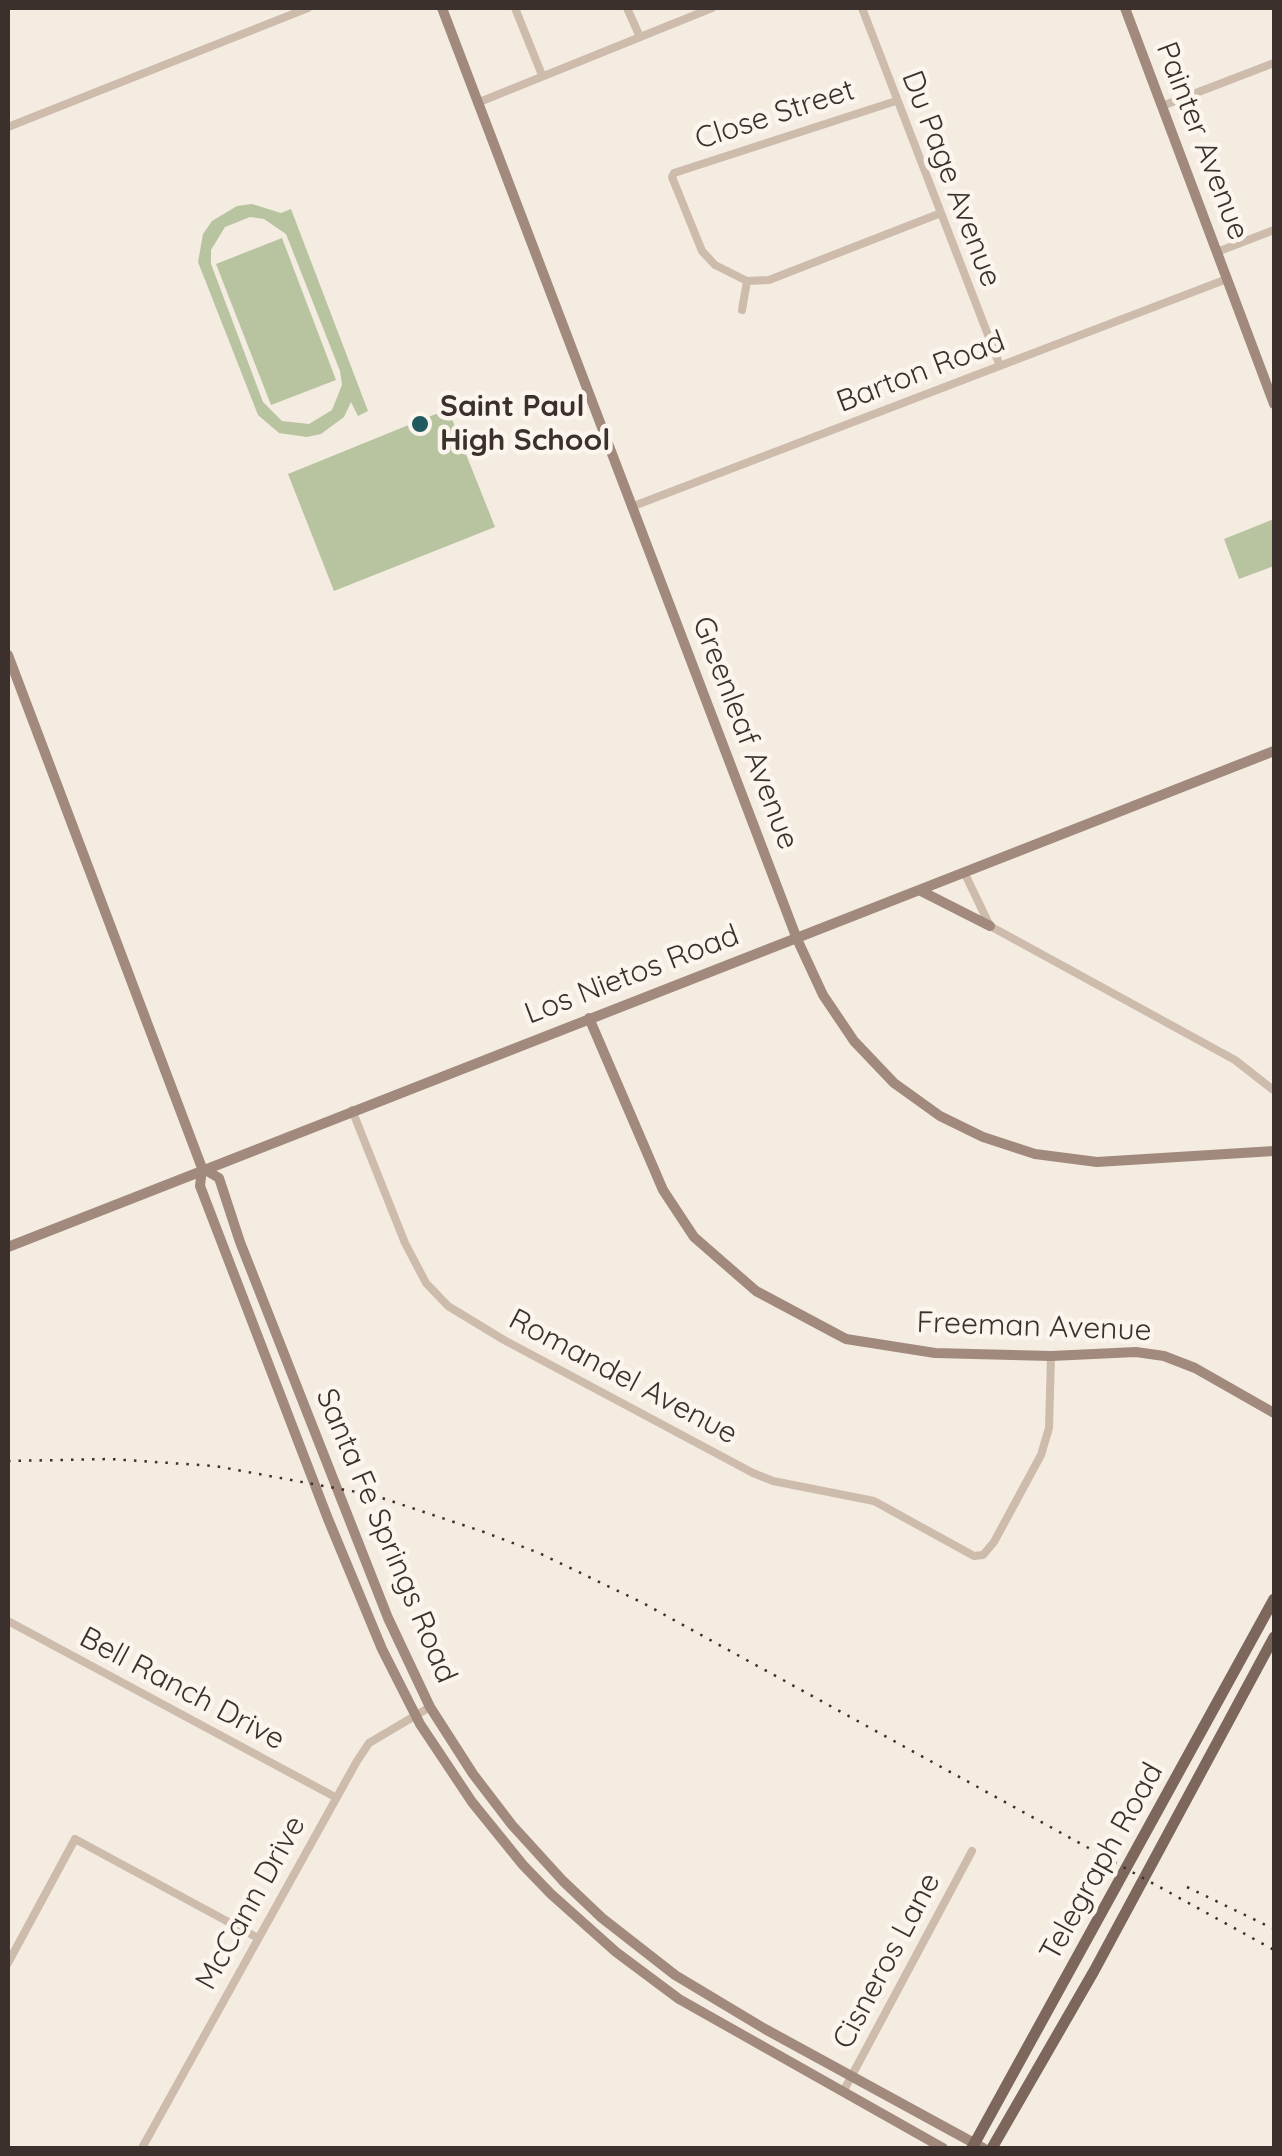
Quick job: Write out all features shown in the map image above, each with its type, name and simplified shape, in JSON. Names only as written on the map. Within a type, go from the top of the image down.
[{"type":"main road","name":"Greenleaf Avenue","points":[[442,8],[797,939],[830,1008],[866,1055],[908,1094],[983,1138],[1035,1154],[1097,1162],[1274,1151]]},
{"type":"main road","name":"Painter Avenue","points":[[1127,13],[1274,404]]},
{"type":"main road","name":"Santa Fe Springs Road","points":[[8,655],[202,1168],[200,1186],[360,1598],[416,1716],[472,1802],[523,1865],[589,1930],[679,1998],[943,2148]]},
{"type":"main road","name":"Los Nietos Road","points":[[8,1247],[1274,751]]},
{"type":"main road","points":[[919,890],[990,926]]},
{"type":"main road","name":"Freeman Avenue","points":[[590,1018],[664,1190],[694,1236],[756,1292],[846,1339],[935,1353],[1051,1356],[1136,1352],[1164,1356],[1195,1368],[1274,1413]]},
{"type":"main road","name":"Santa Fe Springs Road","points":[[202,1168],[218,1178],[388,1618],[430,1707],[473,1774],[512,1824],[563,1881],[620,1934],[723,2005],[977,2147]]},
{"type":"main road","points":[[243,1295],[259,1290]]},
{"type":"main road","name":"Telegraph Road","points":[[977,2147],[1274,1600]]},
{"type":"main road","name":"Telegraph Road","points":[[992,2148],[1094,1971],[1274,1637]]},
{"type":"street","points":[[8,126],[308,8]]},
{"type":"street","points":[[516,8],[542,75]]},
{"type":"street","points":[[627,8],[640,37]]},
{"type":"street","points":[[476,103],[712,8]]},
{"type":"street","name":"Du Page Avenue","points":[[862,8],[1000,366]]},
{"type":"street","points":[[1162,106],[1274,63]]},
{"type":"street","name":"Close Street","points":[[747,281],[715,265],[702,251],[672,177],[677,171],[896,101]]},
{"type":"street","points":[[742,310],[747,281],[770,280],[941,214]]},
{"type":"street","points":[[1217,252],[1274,230]]},
{"type":"street","name":"Barton Road","points":[[632,506],[1227,279]]},
{"type":"street","points":[[964,872],[990,926],[1235,1060],[1272,1089]]},
{"type":"street","name":"Romandel Avenue","points":[[352,1110],[405,1243],[426,1283],[448,1306],[504,1340],[753,1472],[774,1481],[874,1501],[974,1556],[983,1555],[994,1542],[1041,1456],[1049,1428],[1051,1356]]},
{"type":"street","name":"Bell Ranch Drive","points":[[8,1621],[334,1797]]},
{"type":"street","name":"McCann Drive","points":[[142,2148],[334,1797],[369,1743],[430,1707]]},
{"type":"street","points":[[8,1963],[76,1839],[258,1938]]},
{"type":"street","name":"Cisneros Lane","points":[[843,2092],[972,1851]]},
{"type":"green space","points":[[252,204],[281,213],[291,209],[368,411],[358,416],[351,402],[344,417],[321,434],[307,437],[279,433],[258,415],[198,262],[203,234],[212,221],[237,206]],"holes":[[[250,217],[264,219],[286,234],[340,371],[342,385],[332,410],[309,424],[282,421],[263,402],[211,264],[211,250],[225,227]]]},
{"type":"green space","points":[[282,238],[336,380],[271,405],[216,264]]},
{"type":"green space","points":[[448,409],[495,527],[334,591],[288,474]]},
{"type":"green space","points":[[1274,519],[1274,566],[1239,579],[1224,539]]},
{"type":"waterway","points":[[1101,8],[1119,8]]},
{"type":"railway","points":[[8,1461],[110,1459],[215,1466],[373,1495],[539,1553],[643,1603],[1274,1950]]},
{"type":"railway","points":[[1187,1887],[1274,1929]]},
{"type":"place","name":"Saint Paul High School","points":[[420,424]]}]
